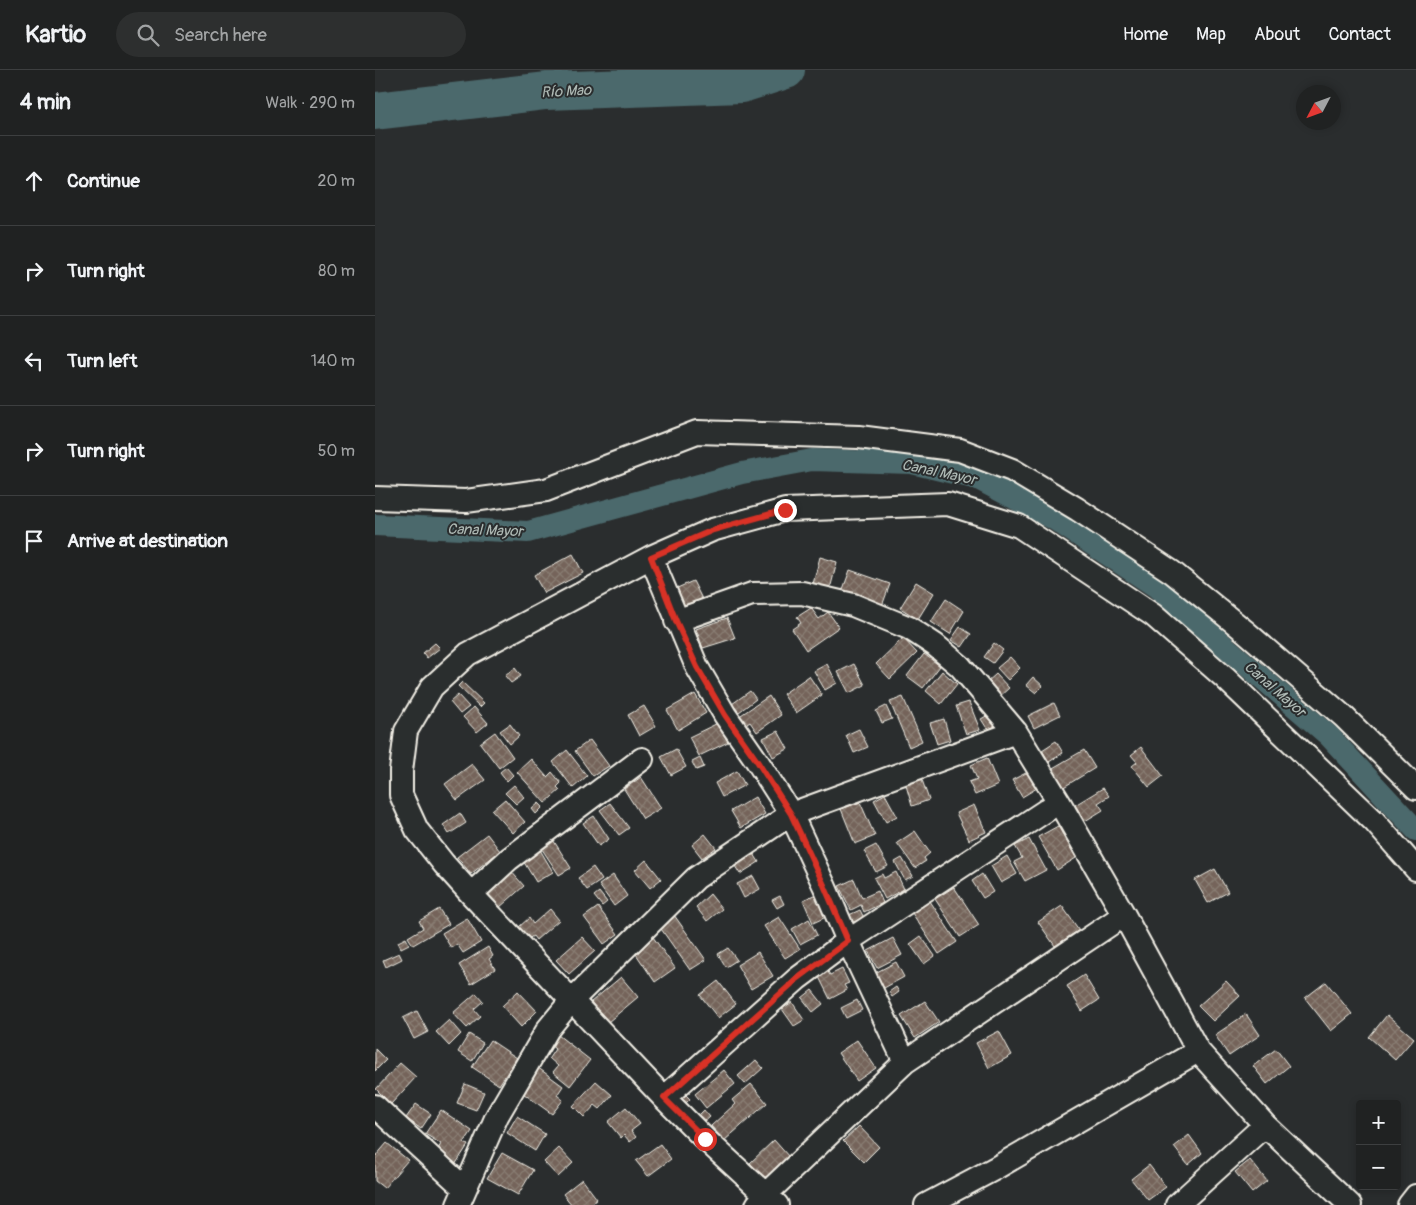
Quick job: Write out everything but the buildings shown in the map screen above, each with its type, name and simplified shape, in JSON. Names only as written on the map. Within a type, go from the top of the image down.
[{"type":"street","points":[[375,498],[466,501],[546,490],[697,432],[859,437],[960,450],[1012,470],[1077,509],[1172,572],[1246,632],[1336,710],[1416,788]]},
{"type":"street","points":[[1124,915],[905,1062],[766,1201],[664,1098],[471,894],[417,830],[401,795],[401,770],[406,731],[432,687],[468,654],[651,557],[713,530],[785,510],[948,504],[1019,526],[1153,615],[1225,678],[1367,815],[1416,869]]},
{"type":"street","points":[[651,557],[676,621],[697,667],[725,715],[791,814],[905,1062]]},
{"type":"street","points":[[676,621],[752,594],[802,593],[853,605],[909,628],[935,645],[960,666],[1016,732],[1124,915],[1198,1051],[1265,1125],[1350,1205]]},
{"type":"street","points":[[375,1106],[462,1197],[497,1116],[548,1029],[571,1000],[696,878],[791,814],[1016,732]]},
{"type":"street","points":[[471,894],[509,859],[642,759]]},
{"type":"street","points":[[664,1098],[797,979],[848,941],[1059,802]]},
{"type":"street","points":[[925,1205],[994,1169],[1198,1051]]},
{"type":"street","points":[[1177,1205],[1265,1125]]},
{"type":"street","points":[[1409,1205],[1416,1196]]},
{"type":"waterway","name":"Río Mao","points":[[375,111],[546,91],[742,84],[786,70]]},
{"type":"waterway","name":"Canal Mayor","points":[[375,525],[528,532],[742,473],[812,460],[912,463],[978,479],[1054,519],[1155,586],[1329,736],[1416,830]]},
{"type":"route","points":[[705,1139],[664,1098],[797,979],[848,941],[791,814],[725,715],[697,667],[676,621],[651,557],[713,530],[785,510]]}]
